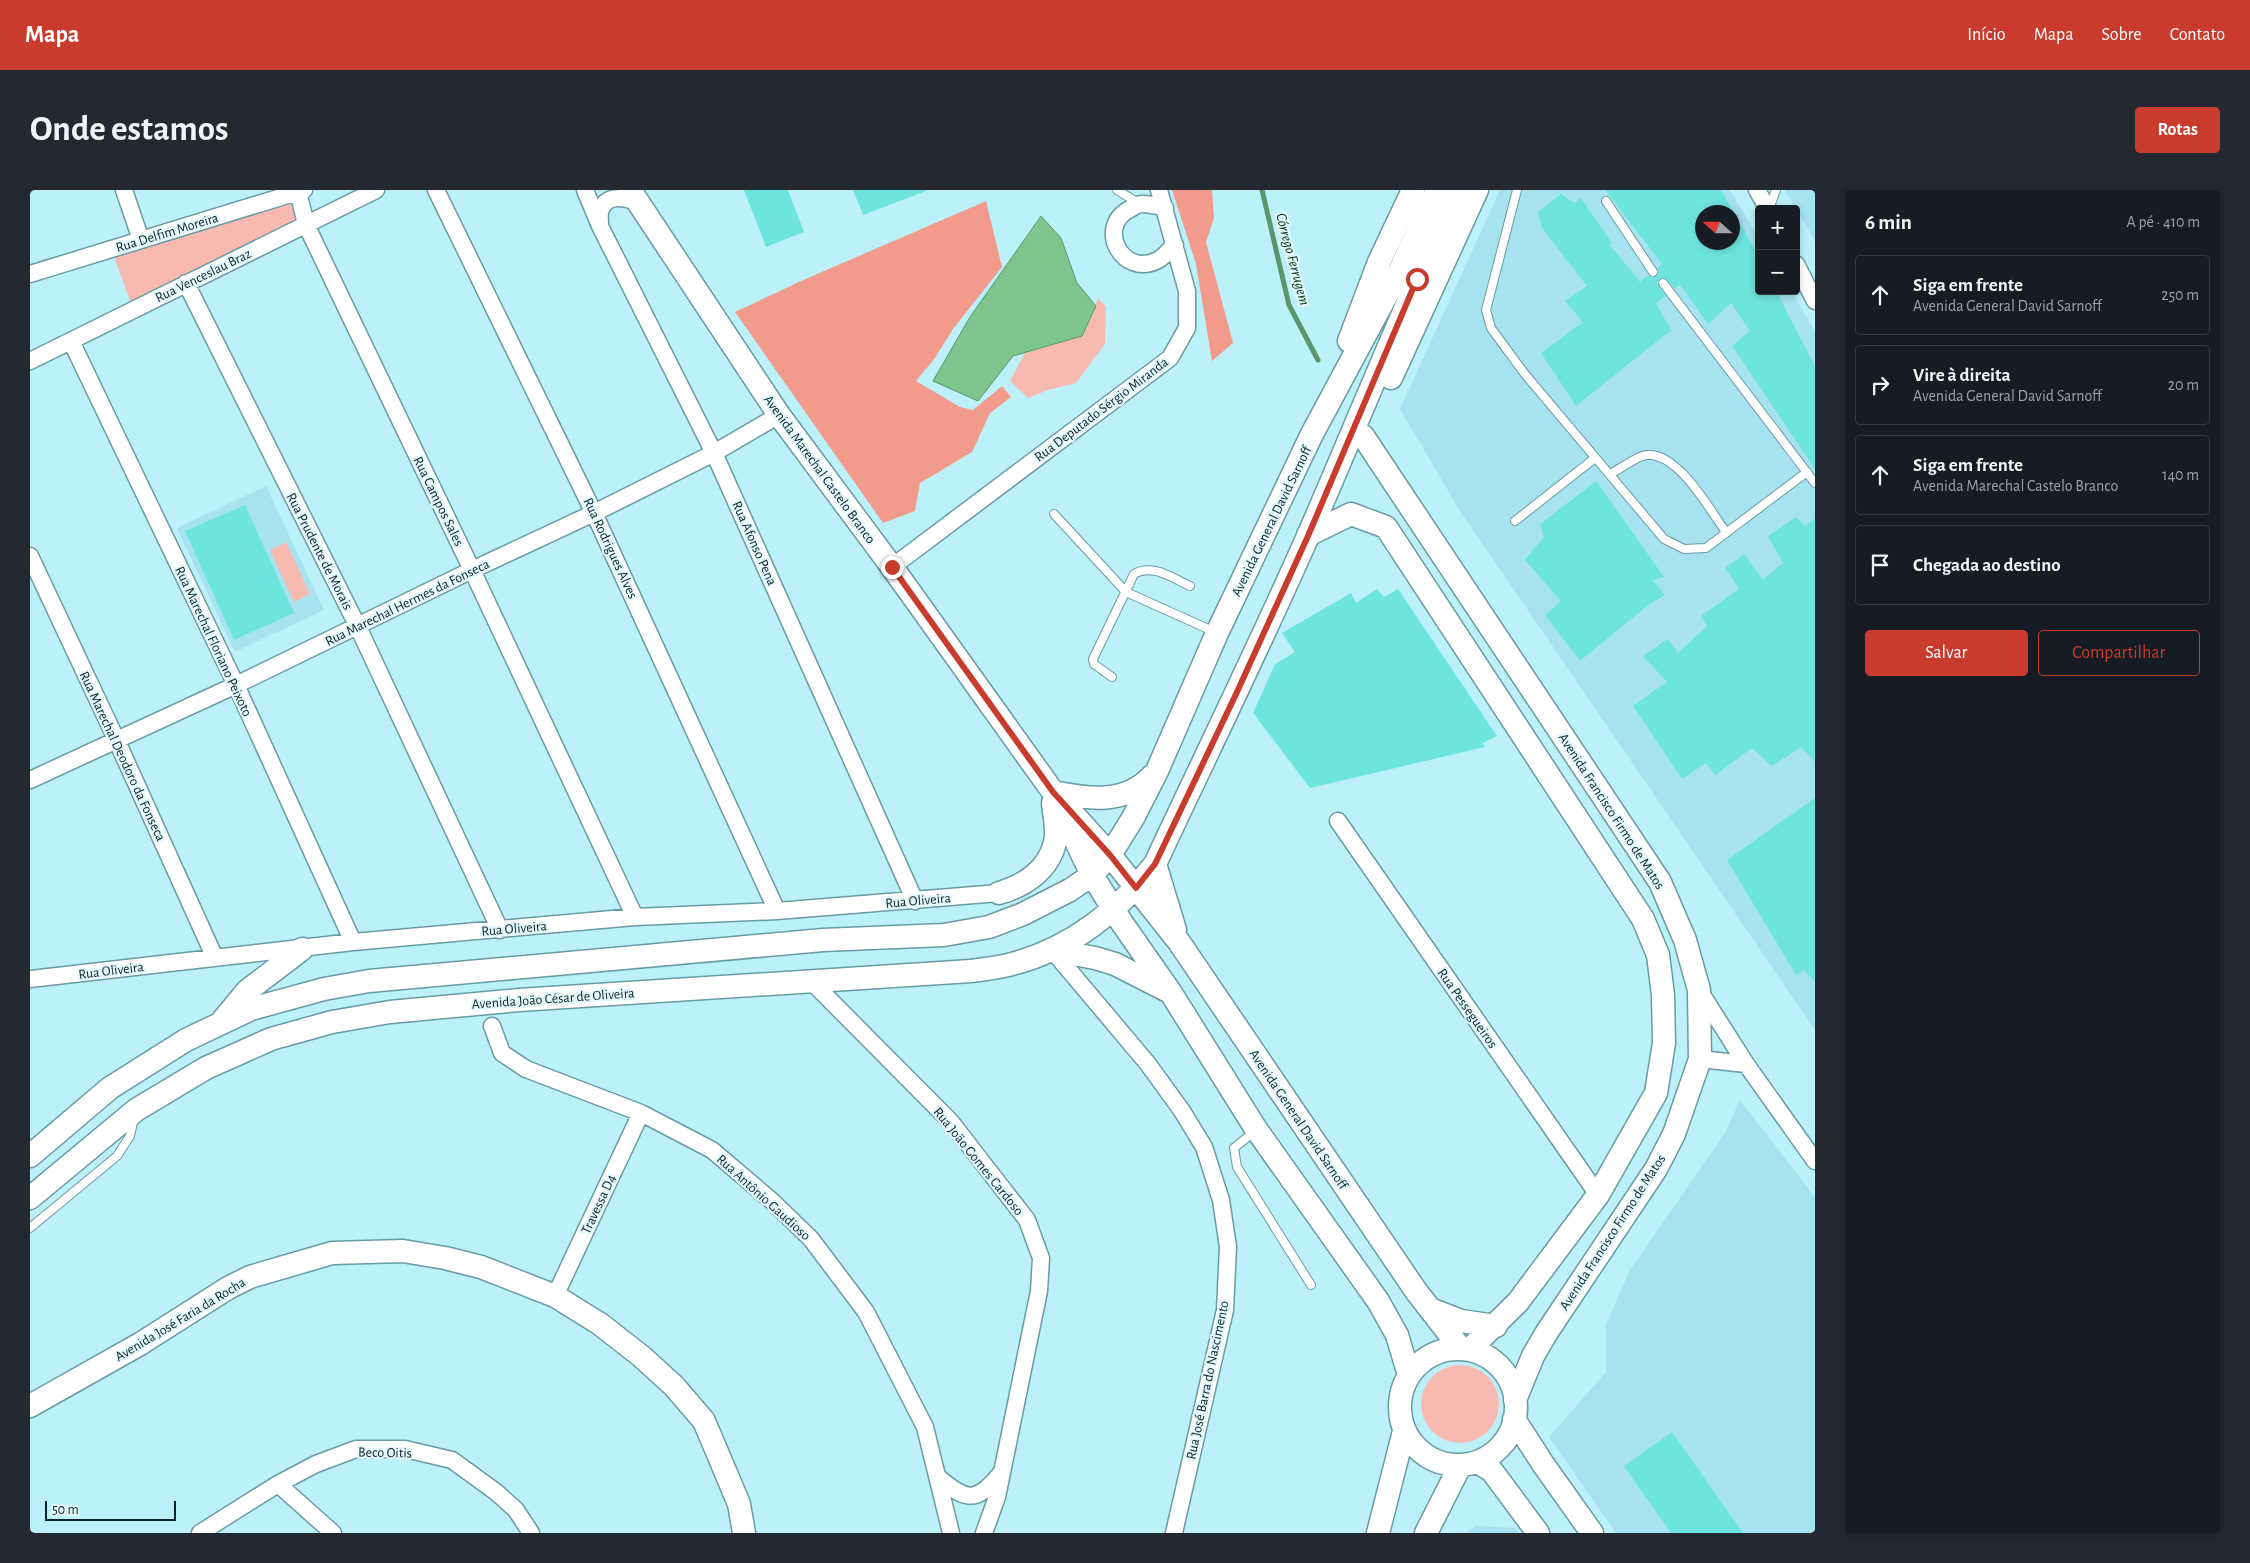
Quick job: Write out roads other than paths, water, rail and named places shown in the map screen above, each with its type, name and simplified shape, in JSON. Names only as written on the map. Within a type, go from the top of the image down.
[{"type":"street","points":[[124,190],[141,240]]},
{"type":"street","name":"Rua Venceslau Braz","points":[[30,360],[71,342],[186,283],[376,190]]},
{"type":"street","name":"Rua Rodrigues Alves","points":[[436,190],[594,513],[777,911]]},
{"type":"street","name":"Rua Afonso Pena","points":[[585,190],[600,226],[714,453],[915,901]]},
{"type":"street","name":"Rua Deputado Sérgio Miranda","points":[[892,567],[1170,358],[1187,328],[1188,291],[1159,190]]},
{"type":"street","points":[[1311,436],[1379,262],[1413,190]]},
{"type":"street","name":"Avenida General David Sarnoff","points":[[1092,875],[1110,855],[1125,833],[1157,771],[1217,633],[1311,436],[1400,270],[1438,190]]},
{"type":"street","points":[[1114,909],[1136,888],[1155,864],[1237,692],[1308,536],[1417,279],[1458,190]]},
{"type":"street","points":[[1327,490],[1342,474],[1363,436],[1477,190]]},
{"type":"street","points":[[1757,190],[1766,205]]},
{"type":"street","name":"Rua Delfim Moreira","points":[[30,274],[301,191]]},
{"type":"street","name":"Rua Campos Sales","points":[[301,191],[306,224],[472,570],[634,917]]},
{"type":"street","points":[[600,226],[601,209],[608,202],[616,198],[634,196]]},
{"type":"street","name":"Avenida Marechal Castelo Branco","points":[[634,196],[779,414],[892,567],[1053,792],[1110,855]]},
{"type":"street","points":[[1165,208],[1140,204],[1125,211],[1114,223],[1114,239],[1117,249],[1123,257],[1141,264],[1160,260],[1175,245]]},
{"type":"street","points":[[1800,272],[1815,302]]},
{"type":"street","name":"Rua Prudente de Morais","points":[[186,283],[358,627],[500,930]]},
{"type":"street","name":"Rua Marechal Floriano Peixoto","points":[[71,342],[236,685],[352,942]]},
{"type":"street","name":"Rua Marechal Hermes da Fonseca","points":[[30,780],[236,685],[594,513],[714,453],[779,414]]},
{"type":"street","name":"Avenida Francisco Firmo de Matos","points":[[1363,436],[1660,882],[1685,940],[1700,990],[1700,1059],[1674,1134],[1656,1169],[1546,1332],[1534,1356],[1515,1409]]},
{"type":"street","points":[[1308,536],[1351,514],[1386,527],[1643,919],[1658,955],[1663,995],[1664,1043],[1656,1093],[1598,1196],[1518,1302],[1496,1326],[1465,1350]]},
{"type":"street","name":"Rua Marechal Deodoro da Fonseca","points":[[30,556],[116,739],[215,958]]},
{"type":"street","points":[[999,892],[1014,888],[1028,880],[1040,870],[1050,856],[1056,841],[1053,792],[1077,797],[1113,798],[1130,793],[1145,784],[1157,771]]},
{"type":"street","name":"Avenida Marechal Castelo Branco","points":[[1053,792],[1092,875]]},
{"type":"street","name":"Rua Pessegueiros","points":[[1338,821],[1598,1196]]},
{"type":"street","name":"Avenida General David Sarnoff","points":[[1110,855],[1179,942],[1416,1291],[1465,1350]]},
{"type":"street","points":[[1155,864],[1179,942]]},
{"type":"street","points":[[30,1156],[110,1088],[186,1040],[251,1009],[324,989],[369,982],[823,940],[944,935],[989,926],[1023,914],[1065,892],[1092,875],[1171,992],[1256,1129],[1378,1301],[1397,1335],[1409,1375]]},
{"type":"street","points":[[999,892],[1065,892]]},
{"type":"street","name":"Rua Oliveira","points":[[30,979],[352,942],[634,917],[777,911],[915,901],[999,892]]},
{"type":"street","name":"Avenida João César de Oliveira","points":[[30,1198],[136,1110],[206,1068],[271,1038],[332,1022],[390,1012],[519,1000],[971,971],[1012,964],[1052,950],[1093,925],[1114,909]]},
{"type":"street","points":[[219,1024],[247,991],[302,949]]},
{"type":"street","points":[[1052,950],[1095,958],[1114,964],[1171,992]]},
{"type":"street","name":"Rua José Barra do Nascimento","points":[[1052,950],[1148,1064],[1182,1111],[1204,1147],[1221,1200],[1228,1247],[1225,1310],[1174,1533]]},
{"type":"street","name":"Rua João Gomes Cardoso","points":[[811,980],[951,1122],[1027,1220],[1041,1258],[1039,1292],[1002,1471],[984,1533]]},
{"type":"street","points":[[1700,990],[1746,1064],[1815,1161]]},
{"type":"street","name":"Rua Antônio Gaudioso","points":[[492,1026],[502,1054],[526,1069],[641,1113],[712,1150],[773,1202],[811,1239],[866,1312],[924,1427],[951,1533]]},
{"type":"street","points":[[1700,1059],[1746,1064]]},
{"type":"street","name":"Travessa D4","points":[[555,1296],[641,1113]]},
{"type":"street","name":"Avenida José Faria da Rocha","points":[[30,1406],[140,1344],[228,1288],[250,1277],[332,1253],[403,1251],[445,1258],[481,1267],[555,1296],[600,1324],[641,1356],[674,1386],[704,1421],[739,1504],[744,1533]]},
{"type":"street","points":[[1430,1309],[1461,1321],[1496,1326]]},
{"type":"street","points":[[1538,1533],[1492,1471],[1469,1464],[1436,1462],[1415,1447],[1404,1431],[1400,1412],[1401,1393],[1409,1375],[1419,1364],[1432,1355],[1446,1350],[1465,1350],[1483,1355],[1495,1363],[1505,1374],[1512,1386],[1515,1409],[1543,1464],[1592,1533]]},
{"type":"street","points":[[1426,1533],[1469,1464],[1495,1452],[1507,1437],[1515,1409]]},
{"type":"street","points":[[1378,1533],[1404,1431]]},
{"type":"street","name":"Beco Oitis","points":[[200,1533],[278,1484],[316,1464],[356,1449],[405,1449],[452,1460],[496,1492],[509,1504],[528,1527],[530,1533]]},
{"type":"street","points":[[938,1477],[958,1494],[977,1495],[988,1488],[1002,1471]]},
{"type":"street","points":[[278,1484],[333,1533]]},
{"type":"lane","points":[[1117,190],[1140,204]]},
{"type":"lane","points":[[1518,190],[1486,310],[1491,328],[1524,373],[1664,539],[1684,549],[1706,548],[1807,472]]},
{"type":"lane","points":[[1770,205],[1776,190]]},
{"type":"lane","points":[[1606,201],[1653,272]]},
{"type":"lane","points":[[1663,283],[1815,483]]},
{"type":"lane","points":[[1610,474],[1646,454],[1663,456],[1677,466],[1726,532]]},
{"type":"lane","points":[[1515,521],[1596,458]]},
{"type":"lane","points":[[1054,514],[1126,592],[1217,633]]},
{"type":"lane","points":[[1112,676],[1097,668],[1094,664],[1094,659],[1134,574],[1142,569],[1156,570],[1190,586]]},
{"type":"lane","points":[[30,1228],[117,1156],[130,1136],[136,1110]]},
{"type":"lane","points":[[1256,1129],[1234,1148],[1237,1167],[1311,1285]]},
{"type":"waterway","name":"Córrego Ferrugem","points":[[1262,190],[1289,305],[1318,360]]}]
